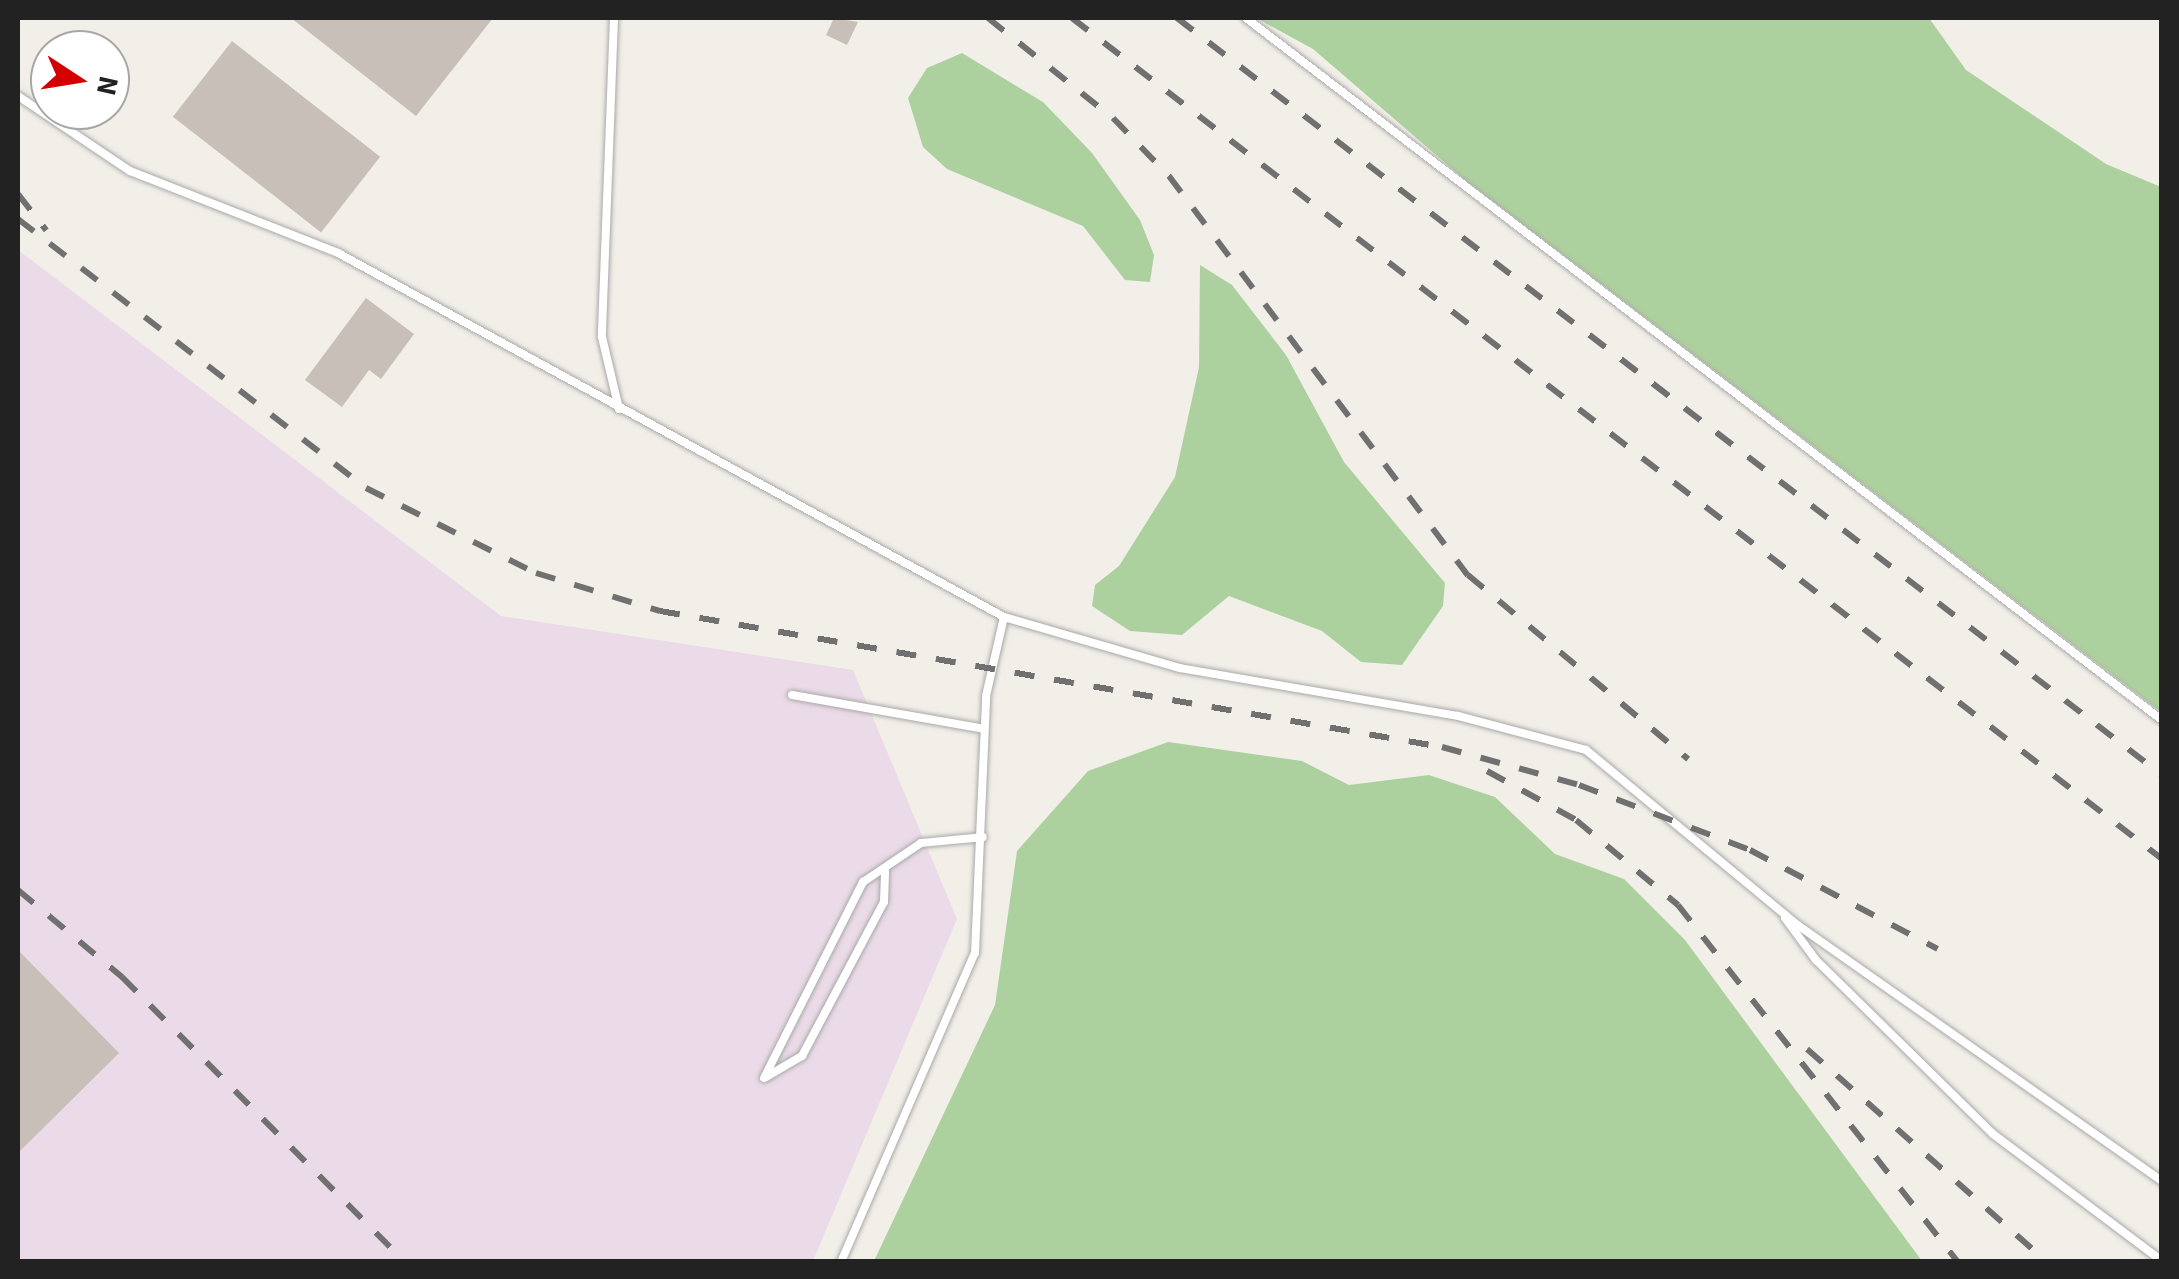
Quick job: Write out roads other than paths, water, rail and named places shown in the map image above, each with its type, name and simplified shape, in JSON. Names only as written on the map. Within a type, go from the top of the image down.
[{"type":"lane","points":[[614,18],[602,338],[619,409]]},
{"type":"lane","points":[[1246,18],[2162,720]]},
{"type":"lane","points":[[18,96],[130,171],[338,253],[1004,617],[1180,668],[1559,739],[1625,775],[1779,910],[2162,1182]]},
{"type":"lane","points":[[841,1262],[966,983],[983,837],[984,729],[1004,617]]},
{"type":"lane","points":[[792,695],[984,729]]},
{"type":"lane","points":[[885,869],[884,902],[802,1056],[764,1078],[863,882],[940,836],[983,837]]},
{"type":"lane","points":[[1779,910],[1816,960],[1994,1134],[2162,1261]]},
{"type":"railway","points":[[988,18],[1113,118],[1169,176],[1468,575],[1688,759]]},
{"type":"railway","points":[[1072,18],[2162,859]]},
{"type":"railway","points":[[1177,18],[2162,775]]},
{"type":"railway","points":[[18,194],[46,230]]},
{"type":"railway","points":[[18,219],[366,488],[536,573],[660,611],[1442,747],[1579,785],[1750,850],[1938,949]]},
{"type":"railway","points":[[1487,771],[1576,820],[1678,905],[1958,1262]]},
{"type":"railway","points":[[18,890],[122,977],[405,1262]]},
{"type":"railway","points":[[1807,1049],[2047,1262]]}]
